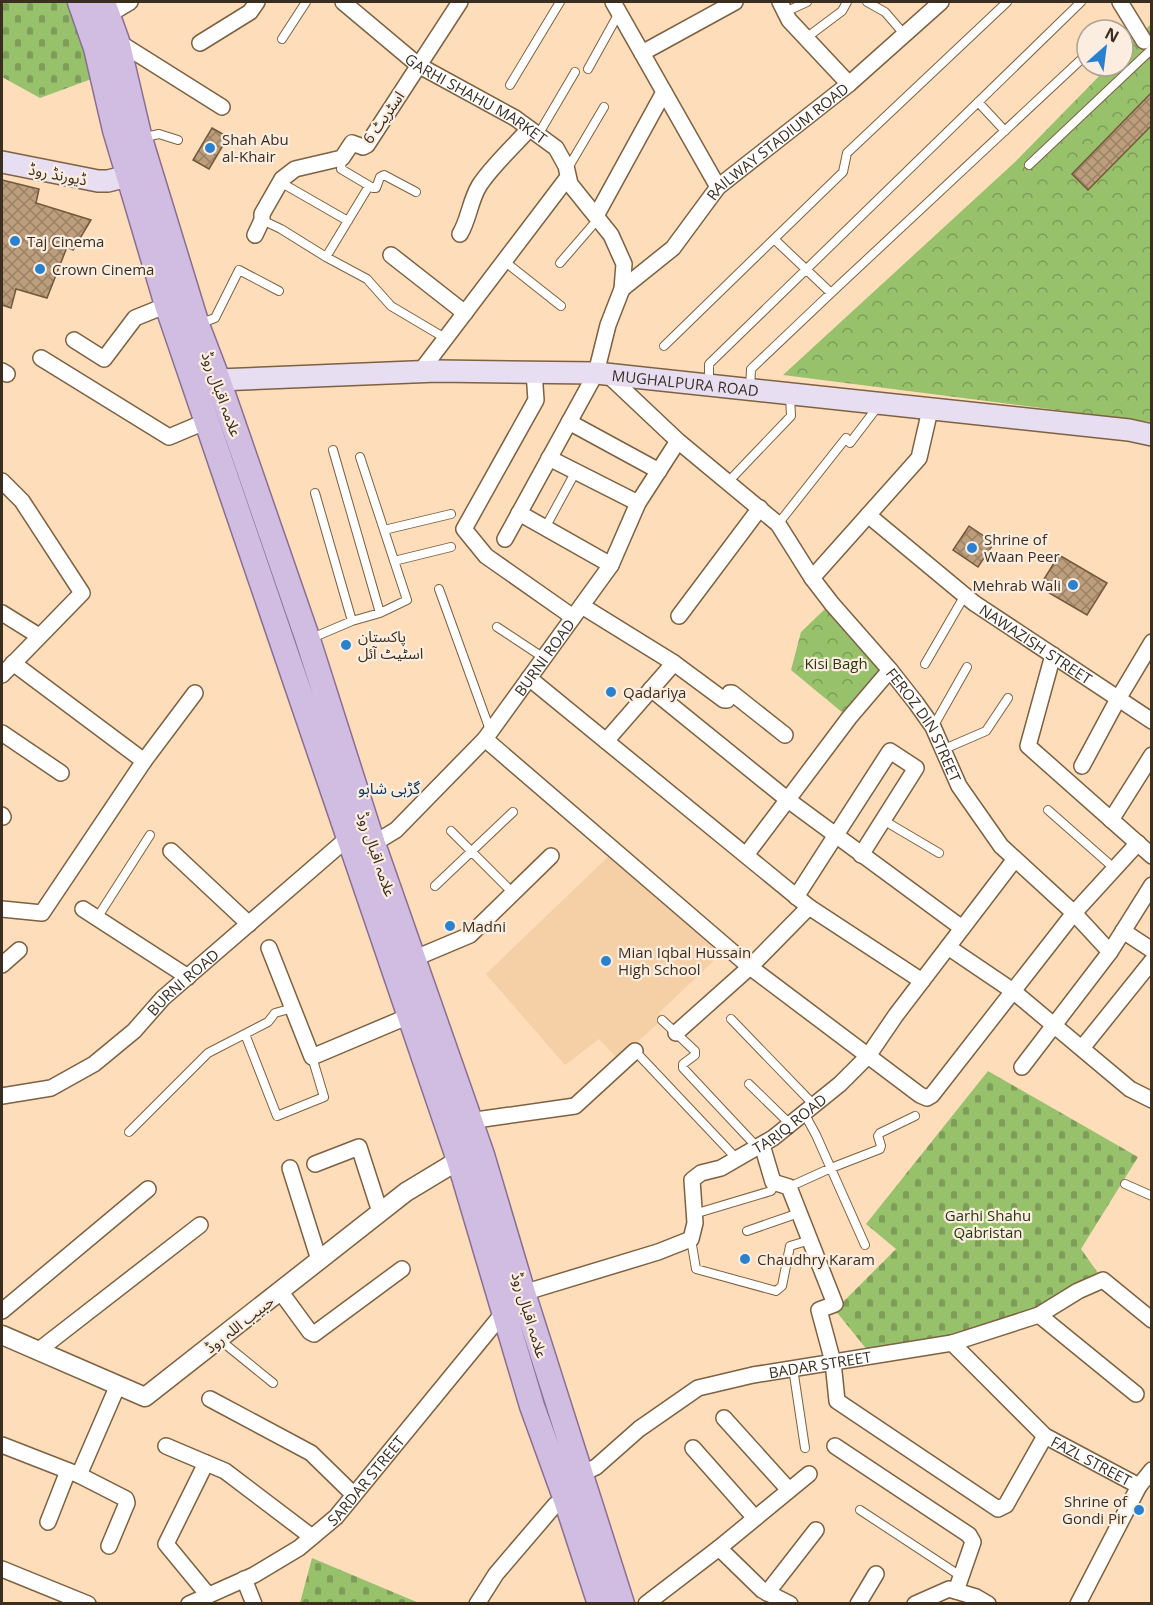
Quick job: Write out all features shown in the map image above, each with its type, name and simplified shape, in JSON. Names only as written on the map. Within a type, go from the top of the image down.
[{"type":"main road","name":"علامہ اقبال روڈ","points":[[80,2],[92,37],[115,130],[139,173],[218,380],[311,650],[373,844],[469,1121],[470,1157],[504,1312],[532,1406],[600,1604]]},
{"type":"main road","name":"علامہ اقبال روڈ","points":[[105,8],[117,41],[140,139],[139,173],[167,305],[409,1017],[470,1157],[523,1293],[622,1604]]},
{"type":"main road","name":"ڈیورنڈ روڈ","points":[[2,162],[98,181],[139,173]]},
{"type":"main road","name":"MUGHALPURA ROAD","points":[[218,380],[420,372],[602,374],[1129,430],[1152,435]]},
{"type":"main road","points":[[290,668],[311,650]]},
{"type":"street","points":[[105,8],[130,2]]},
{"type":"street","points":[[200,43],[250,12],[256,2]]},
{"type":"street","name":"GARHI SHAHU MARKET","points":[[343,2],[418,65],[515,118],[556,148],[570,184],[611,235],[624,264],[622,289],[608,325],[602,374],[569,422],[505,539]]},
{"type":"street","name":"اسٹریٹ 6","points":[[342,158],[352,143],[363,147],[367,145],[460,2]]},
{"type":"street","points":[[642,53],[735,2]]},
{"type":"street","name":"RAILWAY STADIUM ROAD","points":[[622,289],[673,248],[718,187],[849,84],[941,2]]},
{"type":"street","points":[[1120,2],[1149,47]]},
{"type":"street","points":[[616,7],[718,187]]},
{"type":"street","points":[[783,7],[789,20],[849,84]]},
{"type":"street","points":[[117,41],[222,107]]},
{"type":"street","points":[[597,218],[664,92]]},
{"type":"street","points":[[460,234],[479,185],[534,132]]},
{"type":"street","points":[[255,235],[262,220],[262,214],[280,182],[295,169],[342,158]]},
{"type":"street","points":[[420,372],[567,174]]},
{"type":"street","points":[[391,255],[465,313]]},
{"type":"street","points":[[74,340],[104,359],[135,318],[167,305]]},
{"type":"street","points":[[41,358],[168,437],[207,421]]},
{"type":"street","points":[[534,372],[536,400],[464,529],[486,556],[577,612],[675,663],[724,700],[727,700],[732,693],[785,735]]},
{"type":"street","name":"FEROZ DIN STREET","points":[[602,374],[778,524],[812,578],[890,670],[933,727],[959,786],[1001,846],[1074,913],[1110,952]]},
{"type":"street","points":[[812,578],[919,458],[930,410]]},
{"type":"street","points":[[569,422],[659,471]]},
{"type":"street","name":"BURNI ROAD","points":[[373,844],[396,830],[488,735],[611,565],[638,503],[678,441]]},
{"type":"street","points":[[549,458],[638,503]]},
{"type":"street","points":[[2,481],[22,501],[82,592],[2,675]]},
{"type":"street","points":[[679,616],[760,508]]},
{"type":"street","points":[[519,513],[611,565]]},
{"type":"street","name":"NAWAZISH STREET","points":[[868,515],[965,595],[1152,721]]},
{"type":"street","points":[[2,613],[39,636]]},
{"type":"street","points":[[1082,766],[1151,643]]},
{"type":"street","points":[[1053,655],[1028,746],[1152,856]]},
{"type":"street","points":[[13,663],[144,761]]},
{"type":"street","points":[[606,741],[675,663]]},
{"type":"street","points":[[746,855],[849,718],[890,670]]},
{"type":"street","points":[[529,678],[796,897],[922,981]]},
{"type":"street","points":[[651,689],[788,800],[962,928]]},
{"type":"street","points":[[2,909],[42,913],[144,761],[195,693]]},
{"type":"street","points":[[2,733],[61,773]]},
{"type":"street","points":[[488,735],[750,968],[927,1098],[932,1095],[1074,913],[1138,843]]},
{"type":"street","points":[[796,897],[890,751],[916,768],[861,855]]},
{"type":"street","points":[[1111,820],[1152,755]]},
{"type":"street","name":"BURNI ROAD","points":[[2,1096],[51,1088],[94,1064],[134,1031],[163,998],[349,837]]},
{"type":"street","points":[[171,851],[249,924]]},
{"type":"street","points":[[413,959],[470,935],[551,856]]},
{"type":"street","name":"TARIQ ROAD","points":[[691,1239],[695,1223],[692,1180],[701,1173],[721,1168],[759,1146],[840,1084],[868,1056],[1015,859]]},
{"type":"street","points":[[1022,1067],[1110,952],[1152,885]]},
{"type":"street","points":[[676,1033],[750,968],[809,907]]},
{"type":"street","points":[[83,909],[188,977]]},
{"type":"street","points":[[1123,930],[1152,950]]},
{"type":"street","points":[[948,947],[1013,991],[1130,1089],[1152,1100]]},
{"type":"street","points":[[268,948],[312,1057],[409,1017]]},
{"type":"street","points":[[2,965],[19,950]]},
{"type":"street","points":[[1082,1048],[1152,961]]},
{"type":"street","points":[[469,1121],[575,1106],[635,1051]]},
{"type":"street","points":[[759,1146],[773,1182],[782,1185],[799,1213],[835,1304],[819,1310],[833,1362],[836,1399],[839,1403],[998,1509],[1006,1505],[1045,1436]]},
{"type":"street","points":[[315,1164],[359,1147],[380,1212]]},
{"type":"street","name":"حبیب اللہ روڈ","points":[[2,1335],[146,1397],[406,1192],[470,1157]]},
{"type":"street","points":[[290,1168],[319,1260]]},
{"type":"street","points":[[2,1311],[148,1189]]},
{"type":"street","points":[[39,1350],[200,1225]]},
{"type":"street","points":[[523,1293],[658,1252],[691,1239]]},
{"type":"street","points":[[280,1291],[309,1332],[314,1334],[402,1269]]},
{"type":"street","name":"BADAR STREET","points":[[581,1474],[596,1467],[639,1429],[698,1388],[753,1375],[952,1343],[1039,1315],[1078,1291],[1103,1280],[1151,1319]]},
{"type":"street","name":"SARDAR STREET","points":[[189,1603],[244,1579],[299,1548],[336,1516],[504,1312]]},
{"type":"street","points":[[1039,1315],[1136,1394]]},
{"type":"street","name":"FAZL STREET","points":[[952,1343],[1045,1436],[1139,1486],[1078,1604]]},
{"type":"street","points":[[48,1522],[118,1385]]},
{"type":"street","points":[[210,1399],[311,1453],[354,1495]]},
{"type":"street","points":[[724,1418],[789,1490]]},
{"type":"street","points":[[166,1446],[225,1471],[312,1537]]},
{"type":"street","points":[[835,1446],[969,1535],[973,1542],[959,1584],[915,1604]]},
{"type":"street","points":[[693,1448],[755,1518]]},
{"type":"street","points":[[3,1450],[74,1473],[126,1499],[127,1503],[109,1546]]},
{"type":"street","points":[[206,1463],[166,1544],[207,1595]]},
{"type":"street","points":[[1139,1486],[1152,1470]]},
{"type":"street","points":[[646,1604],[809,1474]]},
{"type":"street","points":[[477,1604],[496,1574],[555,1505],[566,1500]]},
{"type":"street","points":[[767,1593],[816,1530]]},
{"type":"street","points":[[718,1548],[762,1590],[789,1604]]},
{"type":"street","points":[[2,1569],[88,1604]]},
{"type":"street","points":[[858,1604],[876,1574]]},
{"type":"street","points":[[244,1579],[254,1604]]},
{"type":"street","points":[[959,1584],[988,1604]]},
{"type":"lane","points":[[282,39],[306,2]]},
{"type":"lane","points":[[510,85],[560,2]]},
{"type":"lane","points":[[783,7],[807,2]]},
{"type":"lane","points":[[806,38],[842,11],[847,2]]},
{"type":"lane","points":[[867,2],[885,12],[904,34]]},
{"type":"lane","points":[[664,346],[843,172],[847,153],[1007,2]]},
{"type":"lane","points":[[709,385],[709,364],[1081,2]]},
{"type":"lane","points":[[588,69],[616,7]]},
{"type":"lane","points":[[1029,165],[1149,47]]},
{"type":"lane","points":[[749,390],[751,369],[1075,65]]},
{"type":"lane","points":[[534,132],[575,72]]},
{"type":"lane","points":[[978,102],[1005,131]]},
{"type":"lane","points":[[567,174],[604,107]]},
{"type":"lane","points":[[140,139],[159,134],[178,140]]},
{"type":"lane","points":[[342,158],[341,169],[375,189],[380,177],[384,176],[416,192]]},
{"type":"lane","points":[[280,182],[348,221]]},
{"type":"lane","points":[[326,257],[369,186]]},
{"type":"lane","points":[[560,263],[597,218]]},
{"type":"lane","points":[[262,220],[367,279],[392,306],[446,338]]},
{"type":"lane","points":[[774,239],[831,293]]},
{"type":"lane","points":[[504,261],[561,306]]},
{"type":"lane","points":[[197,325],[214,318],[239,270],[279,291]]},
{"type":"lane","points":[[728,483],[791,416],[789,394]]},
{"type":"lane","points":[[778,524],[846,438],[850,443],[880,404]]},
{"type":"lane","points":[[333,450],[381,613]]},
{"type":"lane","points":[[311,650],[352,621],[381,613],[407,600],[360,457]]},
{"type":"lane","points":[[545,528],[576,471]]},
{"type":"lane","points":[[315,493],[352,621]]},
{"type":"lane","points":[[384,530],[451,514]]},
{"type":"lane","points":[[394,561],[451,547]]},
{"type":"lane","points":[[439,589],[488,735]]},
{"type":"lane","points":[[925,664],[965,595]]},
{"type":"lane","points":[[498,627],[544,658]]},
{"type":"lane","points":[[933,727],[967,667]]},
{"type":"lane","points":[[942,750],[986,731],[1008,698]]},
{"type":"lane","points":[[1048,810],[1115,869]]},
{"type":"lane","points":[[435,886],[513,812]]},
{"type":"lane","points":[[883,820],[939,853]]},
{"type":"lane","points":[[451,831],[513,893]]},
{"type":"lane","points":[[97,918],[150,835]]},
{"type":"lane","points":[[129,1132],[208,1053],[268,1022],[275,1013],[293,1008]]},
{"type":"lane","points":[[731,1019],[809,1109],[831,1168],[865,1245]]},
{"type":"lane","points":[[662,1020],[696,1053],[683,1064],[683,1068],[759,1146]]},
{"type":"lane","points":[[245,1034],[277,1116],[324,1097],[312,1057]]},
{"type":"lane","points":[[635,1051],[737,1159]]},
{"type":"lane","points":[[749,1084],[790,1124]]},
{"type":"lane","points":[[694,1214],[771,1191],[880,1149],[878,1136],[880,1133],[915,1116]]},
{"type":"lane","points":[[1125,1184],[1152,1196]]},
{"type":"lane","points":[[747,1231],[799,1213]]},
{"type":"lane","points":[[691,1239],[696,1269],[776,1291],[782,1286],[790,1246],[810,1240]]},
{"type":"lane","points":[[219,1339],[273,1383]]},
{"type":"lane","points":[[794,1368],[805,1448]]},
{"type":"lane","points":[[860,1510],[959,1584]]},
{"type":"shaded area","name":"Mian Iqbal Hussain High School","points":[[614,851],[727,948],[659,1013],[664,1018],[618,1059],[599,1039],[565,1065],[486,974]]},
{"type":"green space","points":[[2,2],[71,2],[97,77],[40,98],[2,77]]},
{"type":"green space","points":[[1151,24],[1151,422],[783,375],[1015,162],[1097,78],[1135,78],[1135,39]]},
{"type":"green space","name":"Kisi Bagh","points":[[827,607],[890,670],[849,718],[791,670],[801,632]]},
{"type":"green space","name":"Garhi Shahu Qabristan","points":[[988,1071],[1138,1157],[1081,1249],[1103,1280],[1039,1315],[872,1356],[835,1310],[896,1249],[866,1224]]},
{"type":"green space","points":[[312,1558],[419,1603],[300,1603]]},
{"type":"building","points":[[1152,92],[1152,125],[1088,190],[1072,174]]},
{"type":"building","name":"Shah Abu al-Khair","points":[[212,128],[228,137],[209,169],[193,160]]},
{"type":"building","points":[[2,180],[39,189],[36,203],[91,220],[73,250],[67,247],[47,298],[16,289],[11,308],[2,305]]},
{"type":"building","points":[[969,526],[994,543],[978,567],[953,550]]},
{"type":"building","name":"Mehrab Wali","points":[[1059,555],[1107,583],[1087,615],[1039,587]]},
{"type":"place","name":"Shah Abu al-Khair","points":[[210,148]]},
{"type":"place","name":"Taj Cinema","points":[[15,241]]},
{"type":"place","name":"Crown Cinema","points":[[40,269]]},
{"type":"place","name":"Shrine of Waan Peer","points":[[972,548]]},
{"type":"place","name":"Mehrab Wali","points":[[1073,585]]},
{"type":"place","name":"پاکستان اسٹیٹ آئل","points":[[346,645]]},
{"type":"place","name":"Qadariya","points":[[611,692]]},
{"type":"place","name":"Madni","points":[[450,926]]},
{"type":"place","name":"Mian Iqbal Hussain High School","points":[[606,961]]},
{"type":"place","name":"Chaudhry Karam","points":[[745,1259]]},
{"type":"place","name":"Shrine of Gondi Pir","points":[[1139,1510]]},
{"type":"district","name":"گڑہی شاہو","points":[[389,788]]}]
